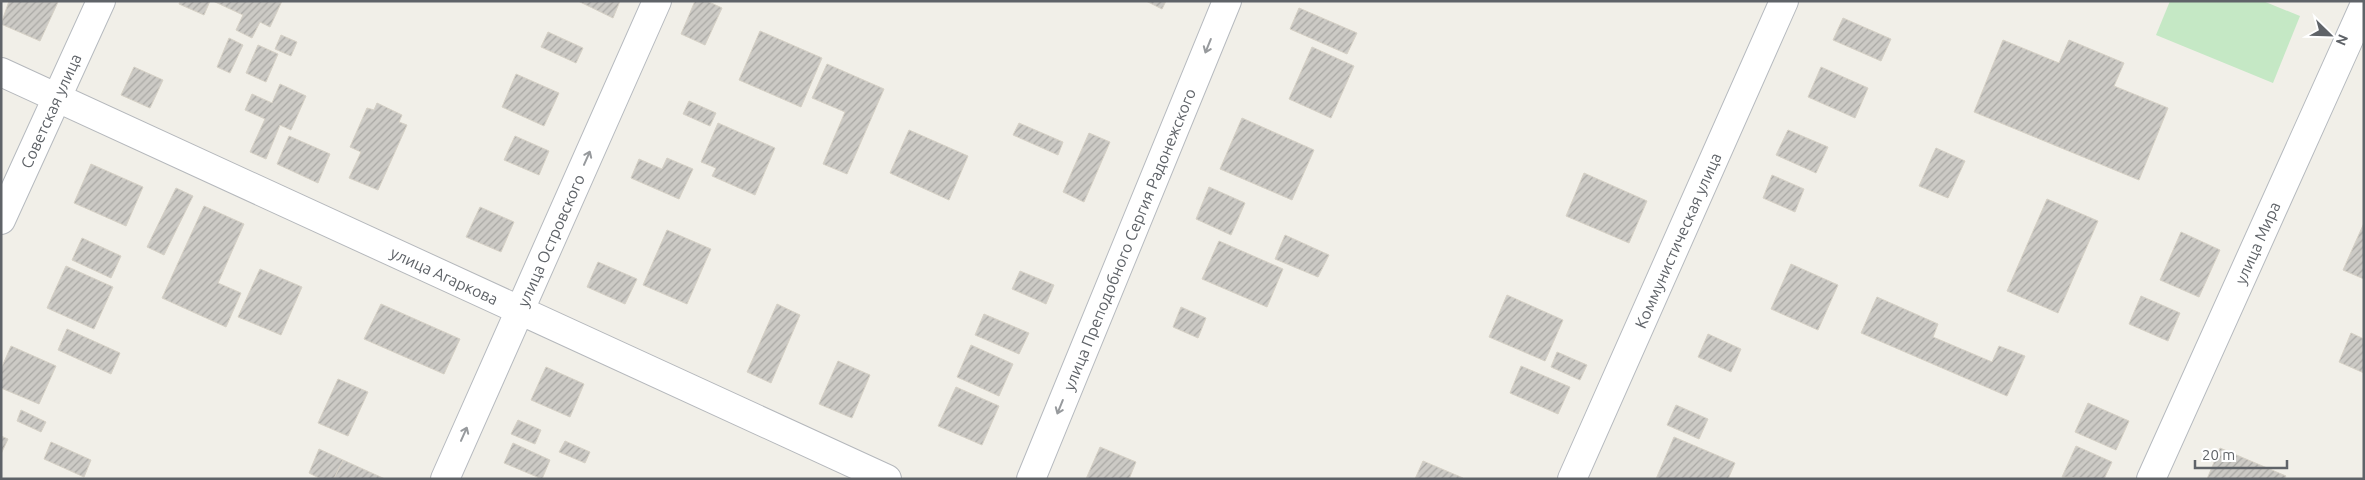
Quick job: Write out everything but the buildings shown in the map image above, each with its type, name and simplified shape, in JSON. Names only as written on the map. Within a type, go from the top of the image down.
[{"type":"street","name":"Советская улица","points":[[1,220],[101,1]]},
{"type":"street","name":"улица Островского","points":[[444,479],[657,1]]},
{"type":"street","name":"улица Преподобного Сергия Радонежского","points":[[1031,479],[1227,1]]},
{"type":"street","name":"Коммунистическая улица","points":[[1572,479],[1784,1]]},
{"type":"street","name":"улица Мира","points":[[2151,479],[2364,6]]},
{"type":"street","name":"улица Агаркова","points":[[1,72],[887,479]]},
{"type":"green space","points":[[2170,1],[2263,1],[2300,16],[2273,83],[2156,35]]}]
